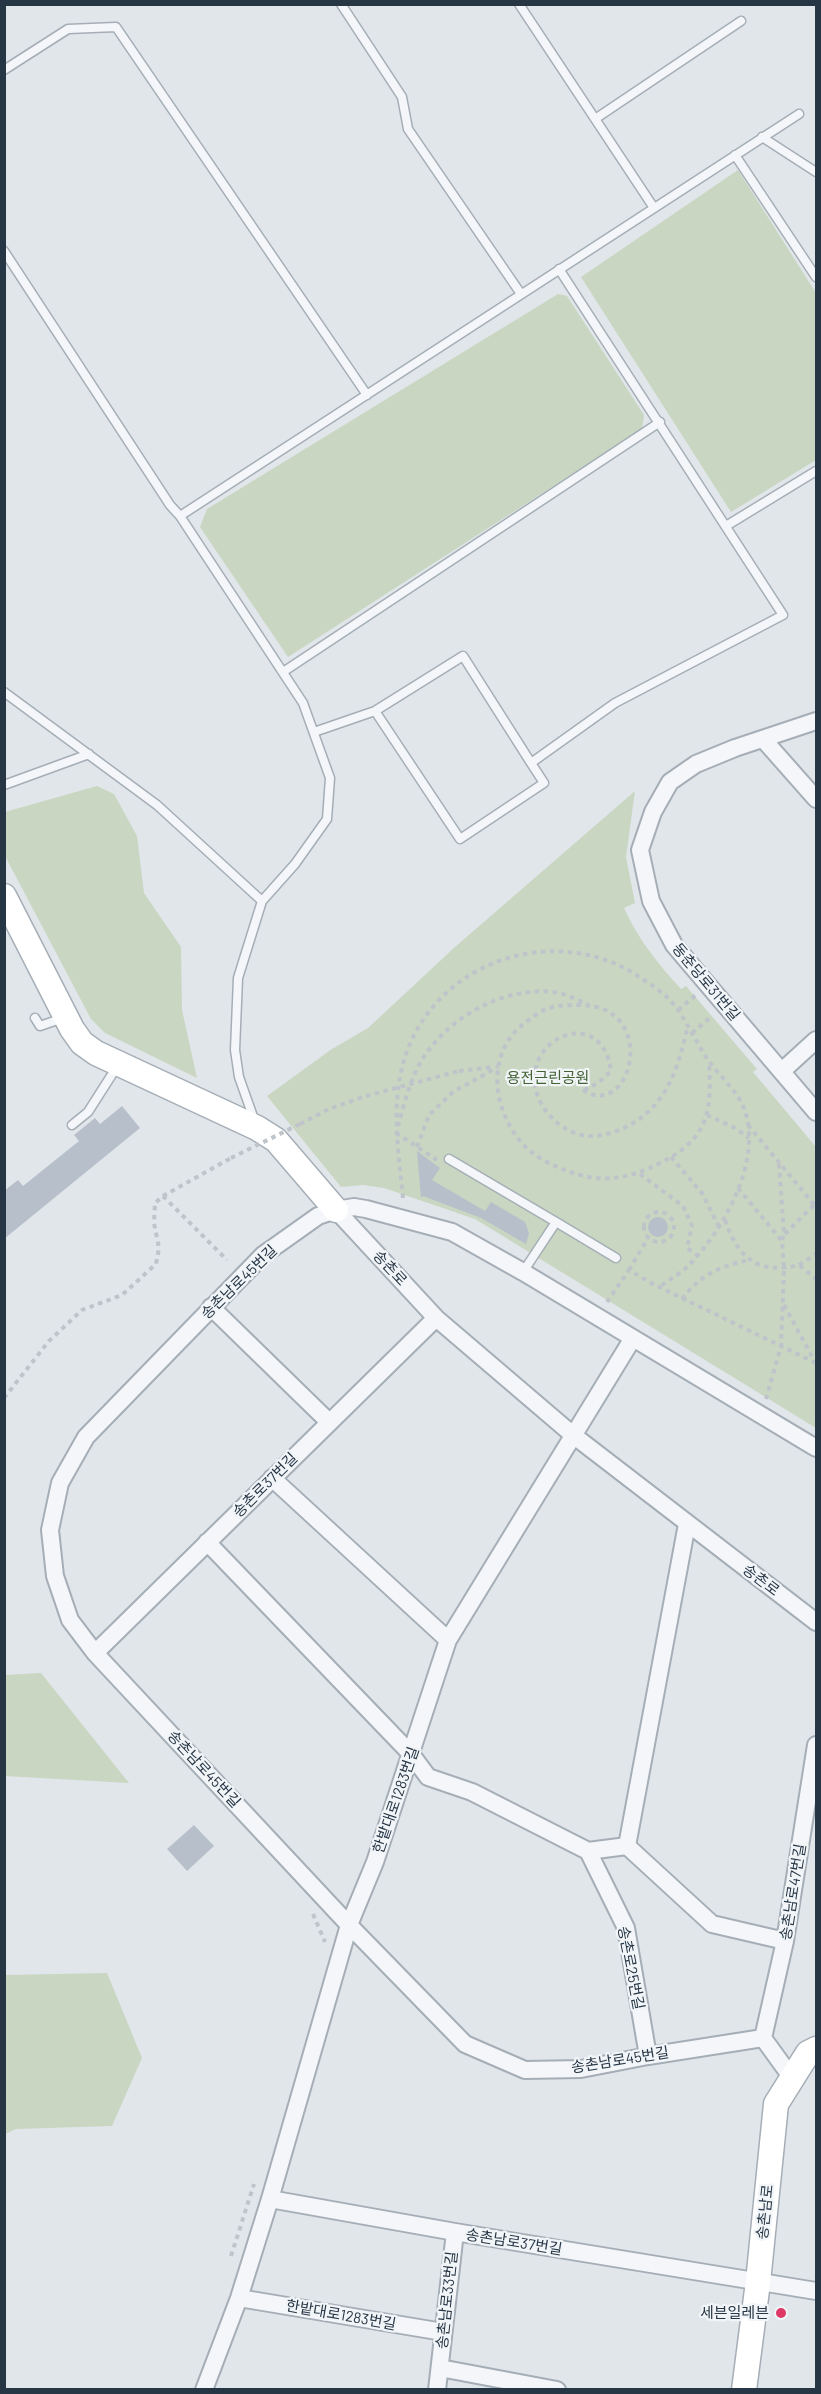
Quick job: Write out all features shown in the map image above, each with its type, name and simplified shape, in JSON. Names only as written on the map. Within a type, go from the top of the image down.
[{"type":"street","name":"동춘당로31번길","points":[[816,721],[696,764],[670,782],[652,812],[640,850],[651,901],[674,945],[816,1112]]},
{"type":"street","points":[[763,739],[816,798]]},
{"type":"street","name":"송촌로","points":[[4,896],[66,1017],[82,1043],[119,1065],[257,1128],[276,1140],[336,1210],[436,1318],[573,1435],[816,1622]]},
{"type":"street","points":[[782,1071],[816,1040]]},
{"type":"street","points":[[336,1210],[354,1207],[366,1209],[452,1232],[523,1272],[816,1449]]},
{"type":"street","name":"송촌남로45번길","points":[[336,1210],[318,1216],[263,1255],[86,1437],[60,1483],[50,1530],[55,1576],[70,1620],[95,1653],[349,1925],[465,2044],[525,2070],[581,2069],[764,2038]]},
{"type":"street","points":[[211,1307],[329,1422]]},
{"type":"street","name":"송촌로37번길","points":[[95,1653],[436,1318]]},
{"type":"street","name":"한밭대로1283번길","points":[[204,2390],[238,2298],[270,2199],[349,1925],[375,1862],[448,1640],[633,1338]]},
{"type":"street","points":[[272,1478],[448,1640]]},
{"type":"street","points":[[627,1846],[687,1524]]},
{"type":"street","points":[[207,1542],[411,1754],[428,1777],[472,1792],[588,1851],[627,1846],[712,1924],[785,1941]]},
{"type":"street","name":"송촌남로47번길","points":[[764,2038],[785,1941],[816,1745]]},
{"type":"street","name":"송촌로25번길","points":[[588,1851],[626,1928],[648,2056]]},
{"type":"street","points":[[764,2038],[792,2078]]},
{"type":"street","name":"송촌남로","points":[[744,2390],[758,2282],[776,2104],[808,2053],[816,2049]]},
{"type":"street","name":"송촌남로37번길","points":[[270,2199],[455,2232],[816,2291]]},
{"type":"street","name":"송촌남로33번길","points":[[437,2390],[455,2232]]},
{"type":"street","name":"한밭대로1283번길","points":[[238,2298],[443,2332]]},
{"type":"street","name":"송촌남로33번길","points":[[440,2368],[557,2390]]},
{"type":"lane","points":[[341,4],[402,97],[408,129],[521,294]]},
{"type":"lane","points":[[519,4],[654,208]]},
{"type":"lane","points":[[595,119],[741,21]]},
{"type":"lane","points":[[4,70],[68,29],[116,27],[367,395]]},
{"type":"lane","points":[[180,516],[799,114]]},
{"type":"lane","points":[[762,137],[816,172]]},
{"type":"lane","points":[[735,155],[816,277]]},
{"type":"lane","points":[[4,251],[303,703],[330,778],[327,819],[295,864],[262,901],[238,978],[234,1024],[235,1050],[239,1077],[257,1128]]},
{"type":"lane","points":[[531,763],[615,703],[783,615],[559,269]]},
{"type":"lane","points":[[283,672],[660,422]]},
{"type":"lane","points":[[726,526],[816,471]]},
{"type":"lane","points":[[314,732],[375,711],[463,656],[544,783],[460,839],[375,711]]},
{"type":"lane","points":[[4,692],[157,805],[262,901]]},
{"type":"lane","points":[[4,785],[89,754]]},
{"type":"lane","points":[[35,1018],[40,1026],[66,1017]]},
{"type":"lane","points":[[72,1125],[88,1112],[119,1065]]},
{"type":"lane","points":[[449,1158],[616,1258]]},
{"type":"lane","points":[[523,1272],[556,1222]]},
{"type":"path","points":[[403,1198],[396,1133],[398,1081],[410,1046],[428,1011],[447,991],[475,972],[507,958],[549,950],[581,952],[604,957],[624,966],[668,998],[688,1025],[709,1061],[724,1077],[745,1110],[748,1125],[749,1138],[745,1165],[725,1220],[687,1268],[659,1287]]},
{"type":"path","points":[[396,1133],[417,1070],[433,1045],[458,1021],[483,1006],[513,995],[554,992],[607,1011],[620,1023],[627,1034],[633,1053],[628,1072],[617,1088],[602,1096],[591,1095],[584,1090],[598,1083],[611,1071],[609,1055],[598,1039],[581,1032],[562,1036],[547,1046],[537,1064],[535,1084],[540,1103],[550,1117],[566,1128],[590,1136],[609,1133],[627,1126],[644,1116],[659,1100],[671,1079],[688,1025]]},
{"type":"path","points":[[678,1010],[697,993]]},
{"type":"path","points":[[592,1005],[558,1005],[542,1011],[523,1023],[509,1040],[498,1067],[497,1094],[508,1122],[523,1144],[542,1160],[570,1174],[607,1179],[640,1174],[671,1157],[699,1132],[707,1114],[711,1088],[709,1061]]},
{"type":"path","points":[[692,1032],[713,1015]]},
{"type":"path","points":[[4,1398],[49,1341],[82,1310],[122,1295],[156,1264],[159,1248],[154,1223],[155,1203],[163,1196],[231,1158],[329,1109],[366,1096],[459,1071],[498,1067]]},
{"type":"path","points":[[417,1147],[429,1115],[453,1092],[498,1067]]},
{"type":"path","points":[[707,1114],[749,1138]]},
{"type":"path","points":[[748,1125],[815,1206],[784,1234]]},
{"type":"path","points":[[396,1133],[437,1160]]},
{"type":"path","points":[[671,1157],[702,1193],[720,1228]]},
{"type":"path","points":[[766,1401],[781,1346],[784,1269],[782,1241],[784,1234],[779,1163]]},
{"type":"path","points":[[640,1174],[683,1206],[692,1226],[687,1248],[698,1256]]},
{"type":"path","points":[[738,1187],[782,1241]]},
{"type":"path","points":[[163,1196],[227,1260]]},
{"type":"path","points":[[657,1212],[667,1214],[675,1227],[674,1232],[667,1240],[657,1242],[648,1238],[644,1229],[649,1216],[657,1212]]},
{"type":"path","points":[[725,1220],[731,1237],[749,1260],[758,1265],[784,1269],[799,1265],[816,1254]]},
{"type":"path","points":[[608,1302],[648,1238]]},
{"type":"path","points":[[682,1299],[702,1278],[717,1268],[749,1260]]},
{"type":"path","points":[[799,1265],[816,1279]]},
{"type":"path","points":[[629,1270],[682,1299],[816,1363]]},
{"type":"path","points":[[783,1302],[816,1363]]},
{"type":"path","points":[[312,1912],[322,1932],[328,1952]]},
{"type":"path","points":[[231,2256],[256,2177]]},
{"type":"green space","points":[[738,170],[816,293],[816,460],[731,512],[581,277]]},
{"type":"green space","points":[[558,294],[567,296],[644,415],[642,429],[288,657],[200,527],[207,509]]},
{"type":"green space","points":[[97,786],[114,794],[137,836],[144,893],[181,947],[182,1010],[197,1078],[105,1033],[91,1019],[5,856],[5,812]]},
{"type":"green space","name":"용전근린공원","points":[[635,791],[626,857],[635,903],[624,908],[642,941],[664,970],[681,989],[686,986],[757,1069],[753,1072],[816,1147],[816,1428],[475,1219],[384,1188],[363,1185],[341,1187],[267,1096],[332,1049],[368,1028],[455,947]]},
{"type":"green space","points":[[41,1673],[129,1783],[5,1776],[5,1675]]},
{"type":"green space","points":[[107,1973],[142,2058],[112,2126],[16,2129],[5,2134],[5,1975]]},
{"type":"building","points":[[122,1106],[140,1128],[4,1239],[4,1191],[18,1180],[23,1186],[79,1141],[74,1135],[95,1118],[100,1124]]},
{"type":"building","points":[[417,1151],[440,1168],[432,1180],[485,1211],[491,1202],[525,1222],[529,1233],[526,1244],[481,1218],[423,1196],[421,1198]]},
{"type":"building","points":[[658,1217],[665,1220],[668,1227],[665,1234],[658,1237],[651,1234],[648,1227],[651,1220]]},
{"type":"building","points":[[194,1825],[214,1846],[187,1871],[167,1849]]},
{"type":"place","name":"세븐일레븐","points":[[781,2313]]}]
